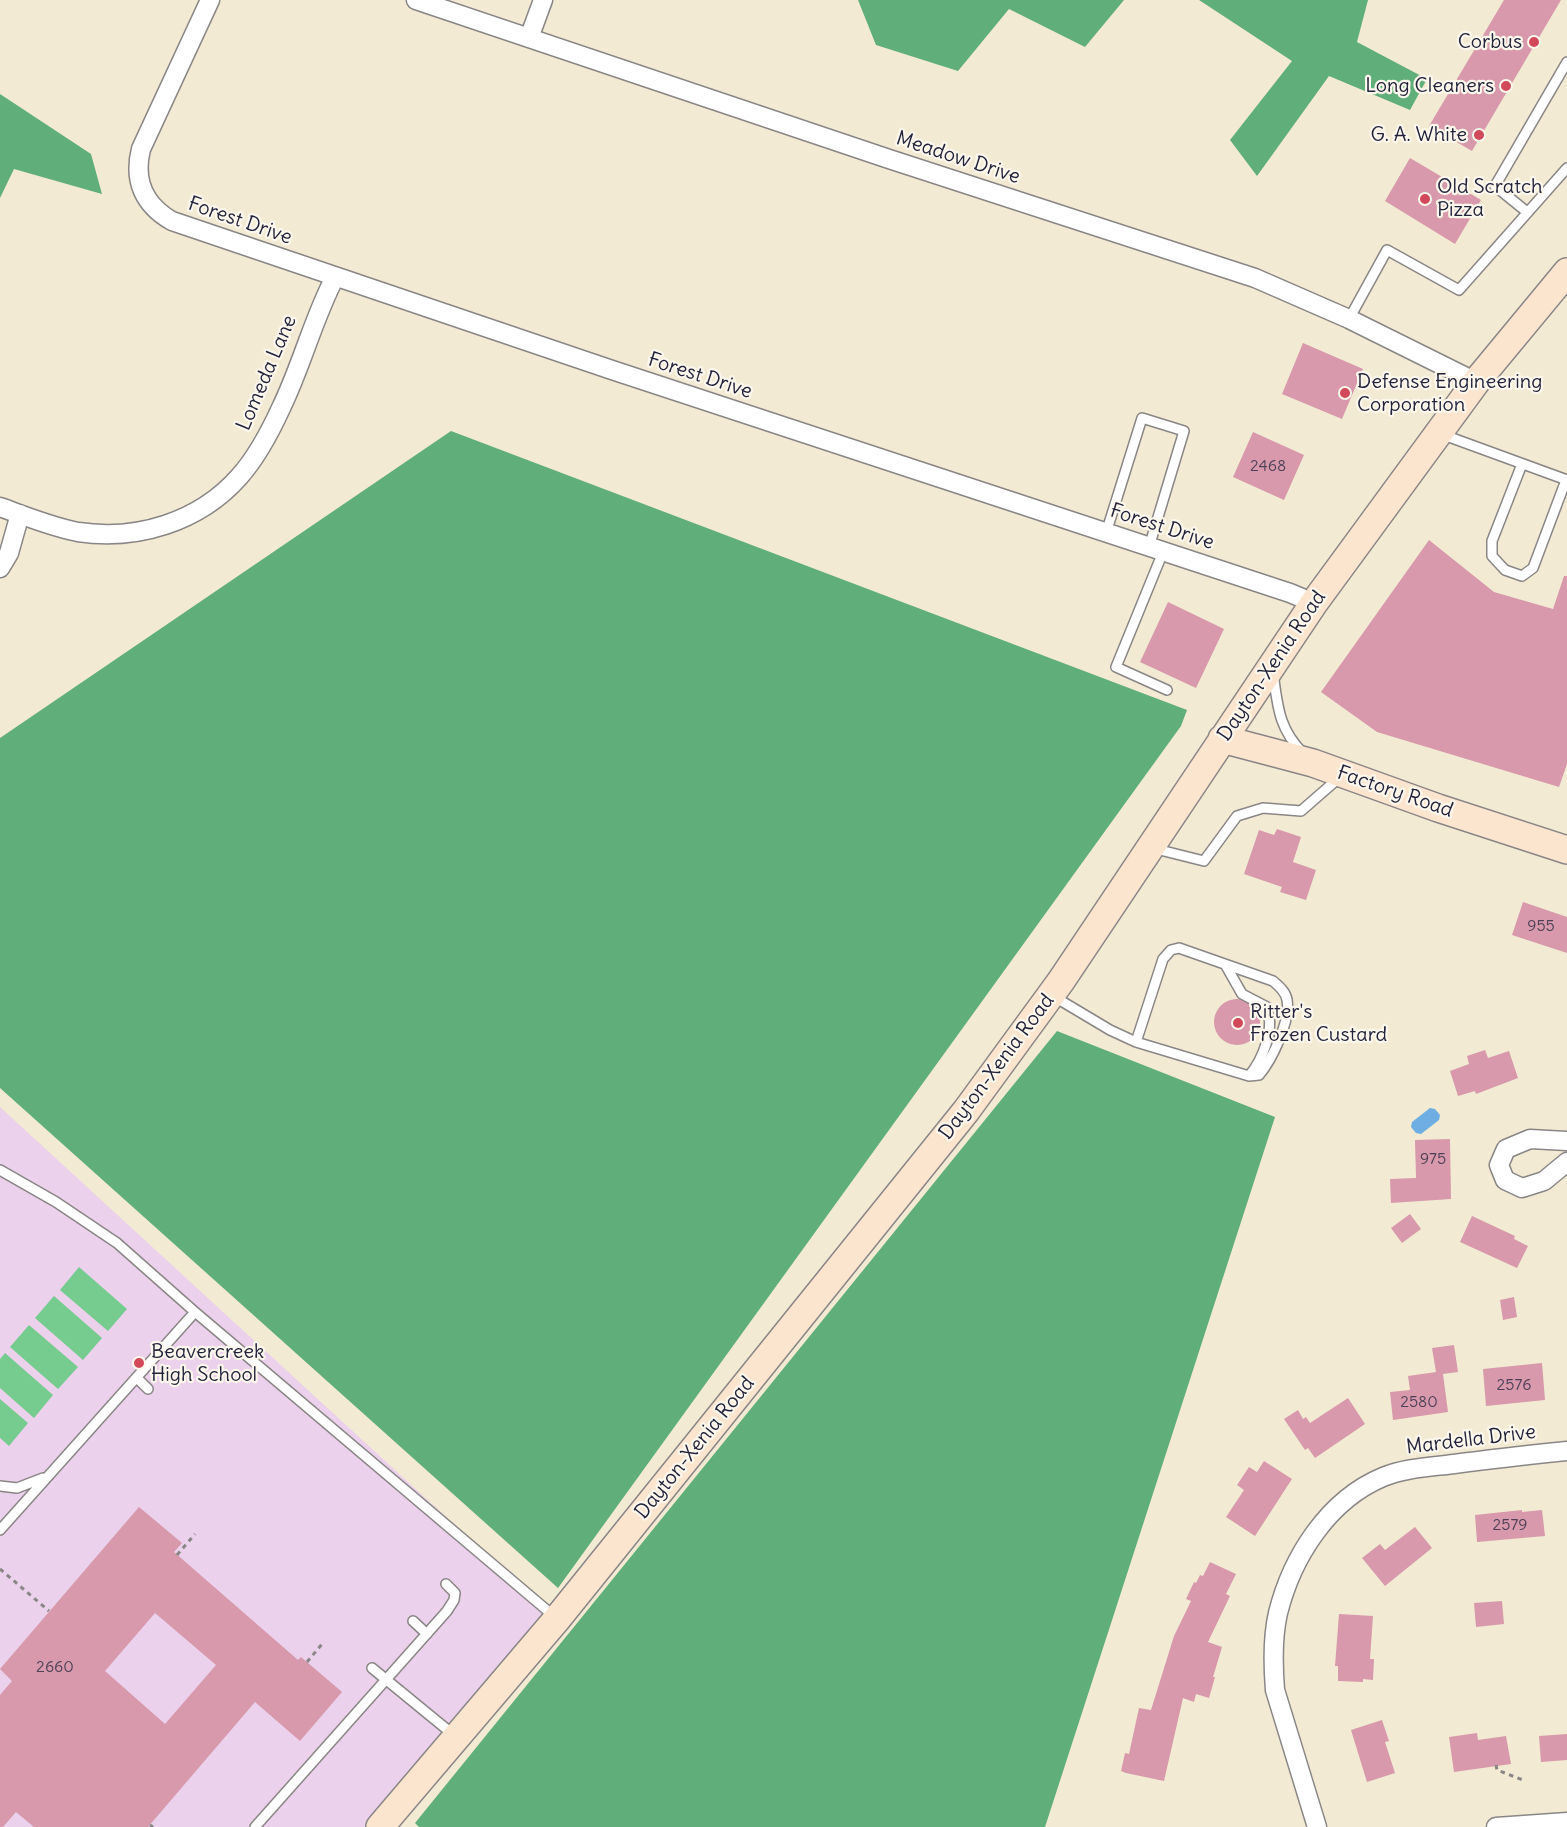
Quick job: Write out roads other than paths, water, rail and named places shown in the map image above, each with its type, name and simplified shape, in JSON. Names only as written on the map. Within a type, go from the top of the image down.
[{"type":"main road","name":"Dayton-Xenia Road","points":[[388,1824],[456,1738],[557,1619],[966,1111],[1051,994],[1314,603],[1476,382],[1565,277]]},
{"type":"main road","name":"Factory Road","points":[[1222,739],[1313,764],[1567,850]]},
{"type":"street","name":"Forest Drive","points":[[210,0],[139,159],[139,181],[147,201],[162,216],[172,222],[335,278],[1290,593],[1314,603]]},
{"type":"street","name":"Meadow Drive","points":[[416,0],[889,159],[1255,278],[1349,319],[1476,382]]},
{"type":"street","points":[[529,38],[543,0]]},
{"type":"street","name":"Lomeda Lane","points":[[0,507],[77,532],[122,534],[150,530],[172,523],[214,501],[238,479],[257,453],[282,407],[315,318],[335,278]]},
{"type":"street","points":[[0,568],[9,553],[20,514]]},
{"type":"street","points":[[1567,1141],[1530,1139],[1506,1149],[1499,1165],[1505,1180],[1522,1188],[1544,1181],[1567,1162]]},
{"type":"street","name":"Mardella Drive","points":[[1317,1827],[1275,1690],[1273,1653],[1278,1613],[1289,1580],[1307,1545],[1322,1524],[1344,1501],[1383,1477],[1413,1468],[1567,1451]]},
{"type":"street","points":[[1496,1827],[1567,1822]]},
{"type":"lane","points":[[1527,212],[1495,186],[1567,62]]},
{"type":"lane","points":[[1349,319],[1388,250],[1459,290],[1567,168]]},
{"type":"lane","points":[[1106,533],[1142,418],[1184,431],[1156,549],[1116,667],[1167,690]]},
{"type":"lane","points":[[1439,434],[1566,480],[1533,568],[1522,576],[1505,570],[1492,556],[1492,541],[1521,464]]},
{"type":"lane","points":[[1284,646],[1274,680],[1278,710],[1290,740],[1313,764]]},
{"type":"lane","points":[[1150,848],[1203,861],[1237,816],[1263,808],[1301,811],[1343,775]]},
{"type":"lane","points":[[1051,994],[1110,1030],[1136,1042],[1248,1076],[1259,1075],[1268,1064],[1288,1013],[1287,997],[1281,987],[1273,981],[1179,948],[1171,950],[1163,959],[1136,1042]]},
{"type":"lane","points":[[1225,964],[1242,994],[1267,1007],[1271,1019],[1258,1065],[1248,1076]]},
{"type":"lane","points":[[0,1170],[56,1202],[117,1243],[557,1619]]},
{"type":"lane","points":[[0,1530],[195,1312]]},
{"type":"lane","points":[[137,1378],[148,1389]]},
{"type":"lane","points":[[0,1486],[17,1488],[48,1476]]},
{"type":"lane","points":[[255,1827],[387,1680],[454,1600],[455,1593],[446,1584]]},
{"type":"lane","points":[[413,1621],[427,1634]]},
{"type":"lane","points":[[372,1668],[456,1738]]},
{"type":"water","points":[[1430,1108],[1435,1109],[1440,1115],[1439,1120],[1421,1134],[1416,1133],[1411,1127],[1412,1122]]},
{"type":"place","name":"Corbus","points":[[1534,42]]},
{"type":"place","name":"Long Cleaners","points":[[1506,86]]},
{"type":"place","name":"G. A. White","points":[[1479,135]]},
{"type":"place","name":"Old Scratch Pizza","points":[[1425,199]]},
{"type":"place","name":"Defense Engineering Corporation","points":[[1345,393]]},
{"type":"place","name":"Ritter's Frozen Custard","points":[[1238,1023]]},
{"type":"place","name":"Beavercreek High School","points":[[139,1363]]}]
